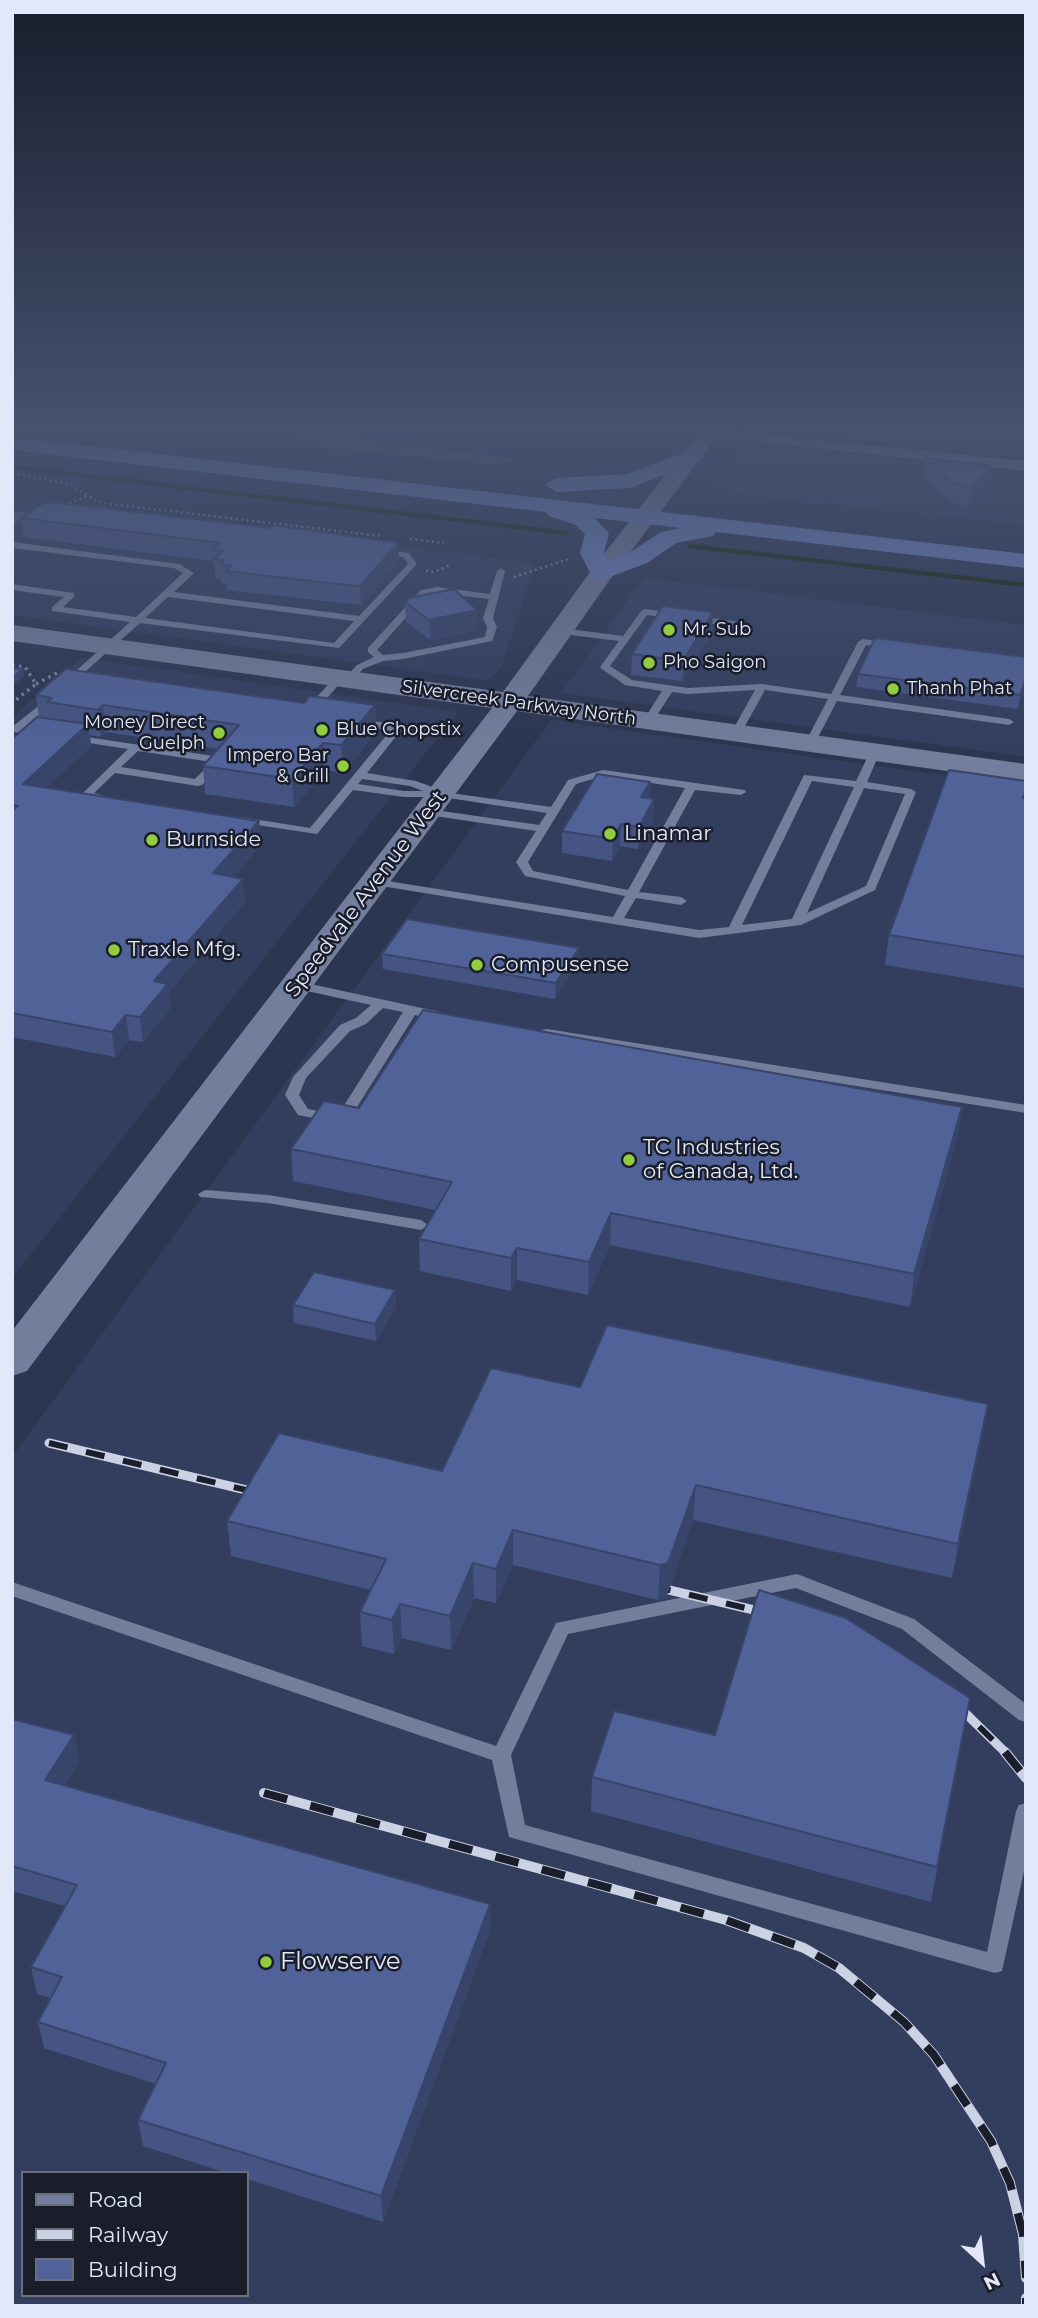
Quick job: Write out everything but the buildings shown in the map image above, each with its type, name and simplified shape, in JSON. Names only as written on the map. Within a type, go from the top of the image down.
[{"type":"highway","points":[[596,532],[592,553],[602,573],[638,558],[649,548],[669,537],[702,532]]},
{"type":"highway","points":[[776,532],[1026,561]]},
{"type":"highway","points":[[937,532],[1026,540]]},
{"type":"main road","name":"Speedvale Avenue West","points":[[12,1361],[510,703],[633,532]]},
{"type":"main road","name":"Silvercreek Parkway North","points":[[12,633],[109,647],[363,672],[510,703],[1026,773]]},
{"type":"lane","points":[[12,545],[187,570],[187,575],[167,594],[15,730],[45,734]]},
{"type":"lane","points":[[12,587],[71,595],[55,609],[336,646],[413,564],[406,555],[367,549]]},
{"type":"lane","points":[[307,714],[363,672],[489,639],[492,627],[488,618],[501,573]]},
{"type":"lane","points":[[363,672],[373,653],[372,646],[424,592],[437,590],[494,597]]},
{"type":"lane","points":[[167,594],[360,619]]},
{"type":"lane","points":[[734,624],[645,612],[605,667],[629,683],[688,691],[762,687],[1009,722]]},
{"type":"lane","points":[[562,631],[625,639]]},
{"type":"lane","points":[[810,743],[863,642],[902,647]]},
{"type":"lane","points":[[71,681],[84,683]]},
{"type":"lane","points":[[736,733],[762,687]]},
{"type":"lane","points":[[648,721],[669,688]]},
{"type":"lane","points":[[293,713],[322,717]]},
{"type":"lane","points":[[233,819],[313,832],[396,730],[348,720]]},
{"type":"lane","points":[[58,736],[220,760],[198,783],[113,769]]},
{"type":"lane","points":[[113,800],[86,795],[136,747]]},
{"type":"lane","points":[[797,922],[875,752]]},
{"type":"lane","points":[[681,901],[529,874],[523,862],[572,782],[603,772],[741,792]]},
{"type":"lane","points":[[360,775],[412,783],[435,803],[553,811]]},
{"type":"lane","points":[[375,882],[699,934],[734,930],[797,922],[871,888],[911,792],[808,777],[734,930]]},
{"type":"lane","points":[[351,786],[404,794],[542,829]]},
{"type":"lane","points":[[616,921],[692,786]]},
{"type":"lane","points":[[297,985],[379,1005],[453,1018]]},
{"type":"lane","points":[[379,1005],[361,1021],[345,1028],[300,1077],[292,1095],[303,1112],[342,1120],[411,1010]]},
{"type":"lane","points":[[535,1031],[1026,1109]]},
{"type":"lane","points":[[205,1194],[268,1199],[421,1225]]},
{"type":"lane","points":[[1026,1715],[908,1624],[797,1581],[562,1628],[501,1755],[516,1831],[995,1964],[1026,1811]]},
{"type":"lane","points":[[12,1589],[501,1755]]},
{"type":"path","points":[[349,532],[390,537]]},
{"type":"path","points":[[403,539],[443,544]]},
{"type":"path","points":[[501,573],[521,575],[582,552]]},
{"type":"path","points":[[12,665],[25,667],[36,684],[12,704]]},
{"type":"shaded area","points":[[12,532],[275,532],[535,563],[502,665],[493,677],[484,680],[12,615]]},
{"type":"shaded area","points":[[644,578],[1026,625],[1026,757],[561,693]]},
{"type":"shaded area","points":[[82,658],[458,712],[12,1278],[12,717]]},
{"type":"shaded area","points":[[551,720],[1026,787],[1026,2306],[12,2306],[12,1457]]},
{"type":"waterway","points":[[560,532],[567,533]]},
{"type":"waterway","points":[[689,546],[1026,585]]},
{"type":"railway","points":[[49,1443],[263,1494]]},
{"type":"railway","points":[[652,1586],[771,1614]]},
{"type":"railway","points":[[952,1700],[1005,1752]]},
{"type":"railway","points":[[1005,1752],[1026,1778]]},
{"type":"railway","points":[[264,1793],[726,1920],[804,1948],[839,1968],[904,2022],[934,2055],[991,2141],[1010,2183],[1023,2234],[1026,2278]]},
{"type":"railway","points":[[1026,2298],[1026,2306]]},
{"type":"place","name":"Mr. Sub","points":[[669,630]]},
{"type":"place","name":"Pho Saigon","points":[[649,663]]},
{"type":"place","name":"Thanh Phat","points":[[893,689]]},
{"type":"place","name":"Blue Chopstix","points":[[322,730]]},
{"type":"place","name":"Money Direct Guelph","points":[[219,733]]},
{"type":"place","name":"Impero Bar & Grill","points":[[343,766]]},
{"type":"place","name":"Linamar","points":[[610,834]]},
{"type":"place","name":"Burnside","points":[[152,840]]},
{"type":"place","name":"Traxle Mfg.","points":[[114,950]]},
{"type":"place","name":"Compusense","points":[[477,965]]},
{"type":"place","name":"TC Industries of Canada, Ltd.","points":[[629,1160]]},
{"type":"place","name":"Flowserve","points":[[266,1962]]}]
